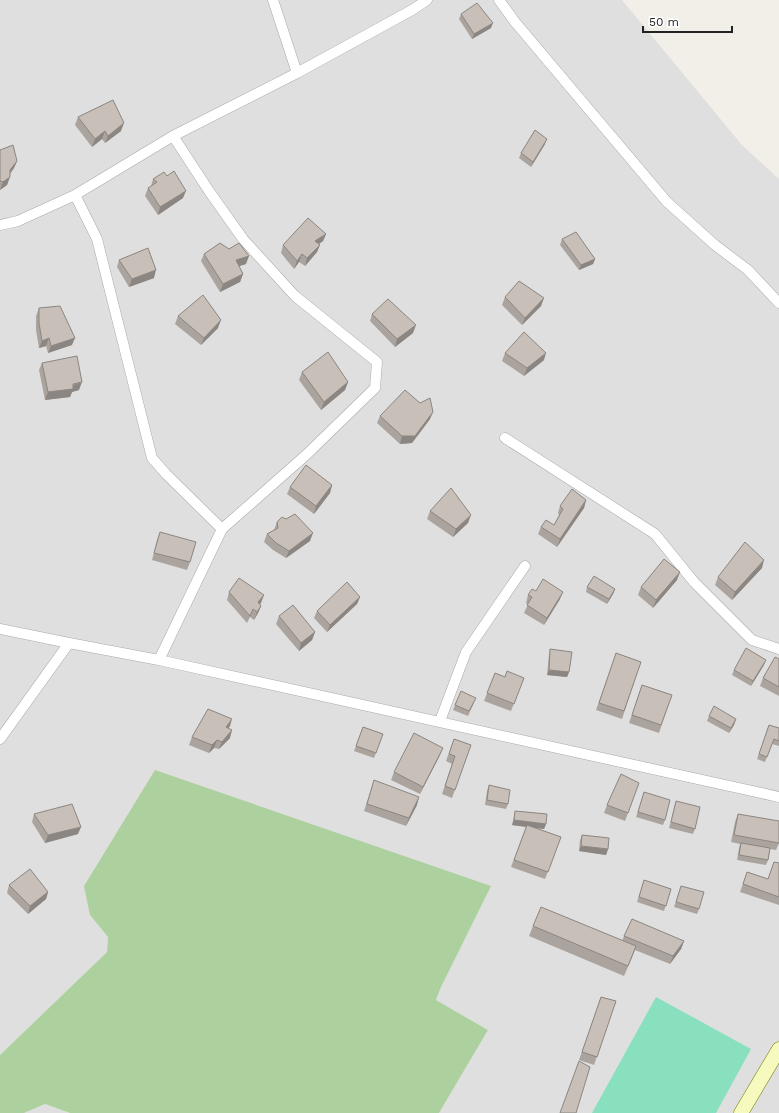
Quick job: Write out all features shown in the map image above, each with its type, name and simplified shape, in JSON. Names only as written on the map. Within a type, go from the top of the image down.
[{"type":"main road","points":[[741,1113],[779,1049]]},
{"type":"street","points":[[273,0],[297,73]]},
{"type":"street","points":[[408,0],[412,10]]},
{"type":"street","points":[[0,225],[18,221],[75,195],[173,136],[297,73],[428,0]]},
{"type":"street","points":[[499,0],[515,22],[667,202],[715,246],[748,270],[779,303]]},
{"type":"street","points":[[159,660],[222,529],[306,455],[375,388],[378,362],[295,296],[248,245],[209,191],[173,136]]},
{"type":"street","points":[[75,195],[97,239],[152,458],[166,474],[222,529]]},
{"type":"street","points":[[504,438],[655,534],[694,582],[752,640],[779,649]]},
{"type":"street","points":[[440,721],[466,652],[525,566]]},
{"type":"street","points":[[0,629],[159,660],[779,796]]},
{"type":"street","points":[[0,739],[69,643]]},
{"type":"shaded area","points":[[0,0],[622,0],[742,145],[779,179],[779,1113],[439,1113],[488,1030],[436,1000],[441,987],[90,915],[108,937],[107,952],[0,1055]]},
{"type":"shaded area","points":[[45,1104],[70,1113],[24,1113]]},
{"type":"green space","points":[[155,770],[491,886],[436,1000],[488,1030],[439,1113],[70,1113],[45,1104],[24,1113],[0,1113],[0,1055],[107,952],[108,937],[90,915],[84,886]]},
{"type":"green space","points":[[656,997],[751,1049],[716,1113],[592,1113]]},
{"type":"building","points":[[477,3],[493,23],[474,34],[461,14]]},
{"type":"building","points":[[113,100],[124,123],[108,136],[105,131],[95,139],[78,117]]},
{"type":"building","points":[[535,130],[547,139],[533,162],[521,153]]},
{"type":"building","points":[[13,145],[17,161],[10,170],[10,177],[3,182],[0,181],[0,150]]},
{"type":"building","points":[[174,171],[186,191],[160,207],[148,188],[157,182],[153,179],[164,172],[167,176]]},
{"type":"building","points":[[308,218],[326,234],[315,241],[320,245],[307,258],[302,254],[297,261],[283,245]]},
{"type":"building","points":[[576,232],[595,259],[581,265],[562,239]]},
{"type":"building","points":[[220,243],[229,249],[239,243],[249,256],[236,260],[243,274],[223,284],[204,254]]},
{"type":"building","points":[[148,248],[156,270],[132,279],[119,260]]},
{"type":"building","points":[[519,281],[544,298],[525,318],[505,297]]},
{"type":"building","points":[[203,295],[221,320],[204,338],[178,316]]},
{"type":"building","points":[[388,299],[416,325],[397,339],[372,314]]},
{"type":"building","points":[[60,306],[75,338],[51,346],[49,338],[42,341],[39,323],[39,308]]},
{"type":"building","points":[[524,332],[546,353],[527,368],[505,353]]},
{"type":"building","points":[[328,352],[348,382],[324,402],[302,372]]},
{"type":"building","points":[[77,356],[82,382],[73,384],[73,389],[48,392],[42,363]]},
{"type":"building","points":[[405,390],[420,403],[430,398],[433,412],[415,436],[402,436],[380,416]]},
{"type":"building","points":[[306,465],[332,485],[316,506],[290,487]]},
{"type":"building","points":[[451,488],[471,515],[456,529],[430,511]]},
{"type":"building","points":[[572,489],[586,500],[560,539],[541,527],[546,520],[554,525],[563,509],[560,506]]},
{"type":"building","points":[[295,514],[313,533],[289,551],[276,543],[267,534],[278,528],[277,522],[282,517],[286,519]]},
{"type":"building","points":[[160,532],[196,542],[190,562],[154,553]]},
{"type":"building","points":[[745,542],[764,560],[735,592],[718,577]]},
{"type":"building","points":[[664,559],[680,572],[656,600],[641,587]]},
{"type":"building","points":[[594,576],[615,589],[609,599],[587,587]]},
{"type":"building","points":[[239,578],[264,595],[258,602],[261,606],[257,612],[253,609],[250,616],[229,592]]},
{"type":"building","points":[[543,579],[563,592],[547,618],[527,605],[532,597],[528,595],[532,589],[536,591]]},
{"type":"building","points":[[347,582],[360,597],[330,625],[317,611]]},
{"type":"building","points":[[293,605],[315,632],[301,643],[279,616]]},
{"type":"building","points":[[746,648],[766,660],[753,681],[734,670]]},
{"type":"building","points":[[550,649],[572,652],[569,672],[549,670]]},
{"type":"building","points":[[616,653],[641,662],[624,711],[599,703]]},
{"type":"building","points":[[775,657],[779,659],[779,687],[763,678]]},
{"type":"building","points":[[507,671],[524,678],[514,704],[487,693],[495,673],[505,677]]},
{"type":"building","points":[[642,685],[672,695],[661,725],[632,715]]},
{"type":"building","points":[[461,691],[476,698],[469,711],[455,705]]},
{"type":"building","points":[[714,706],[736,719],[731,728],[709,716]]},
{"type":"building","points":[[208,709],[232,719],[226,727],[232,730],[222,742],[217,740],[212,745],[192,737]]},
{"type":"building","points":[[769,725],[779,728],[779,741],[774,739],[767,757],[759,754]]},
{"type":"building","points":[[363,727],[383,734],[376,753],[356,746]]},
{"type":"building","points":[[414,733],[443,748],[423,787],[394,772]]},
{"type":"building","points":[[454,739],[471,745],[455,790],[445,786],[455,756],[449,754]]},
{"type":"building","points":[[621,774],[639,783],[628,813],[607,805]]},
{"type":"building","points":[[374,780],[419,797],[409,818],[367,804]]},
{"type":"building","points":[[489,785],[510,790],[508,804],[487,800]]},
{"type":"building","points":[[644,792],[670,800],[665,820],[638,812]]},
{"type":"building","points":[[676,801],[700,807],[695,829],[671,822]]},
{"type":"building","points":[[72,804],[81,827],[48,835],[34,814]]},
{"type":"building","points":[[515,811],[547,814],[546,824],[514,820]]},
{"type":"building","points":[[738,814],[779,821],[779,843],[734,835]]},
{"type":"building","points":[[527,825],[561,837],[548,872],[514,860]]},
{"type":"building","points":[[582,835],[609,838],[608,849],[581,846]]},
{"type":"building","points":[[741,843],[770,848],[768,860],[739,855]]},
{"type":"building","points":[[774,862],[779,863],[779,897],[743,884],[747,872],[768,879]]},
{"type":"building","points":[[30,869],[48,892],[30,906],[9,885]]},
{"type":"building","points":[[644,880],[671,889],[666,906],[639,897]]},
{"type":"building","points":[[681,886],[704,892],[699,909],[676,902]]},
{"type":"building","points":[[541,907],[636,946],[628,966],[533,926]]},
{"type":"building","points":[[632,919],[684,941],[673,956],[624,936]]},
{"type":"building","points":[[601,997],[616,1001],[597,1057],[582,1052]]},
{"type":"building","points":[[579,1061],[590,1067],[576,1113],[560,1113]]}]
